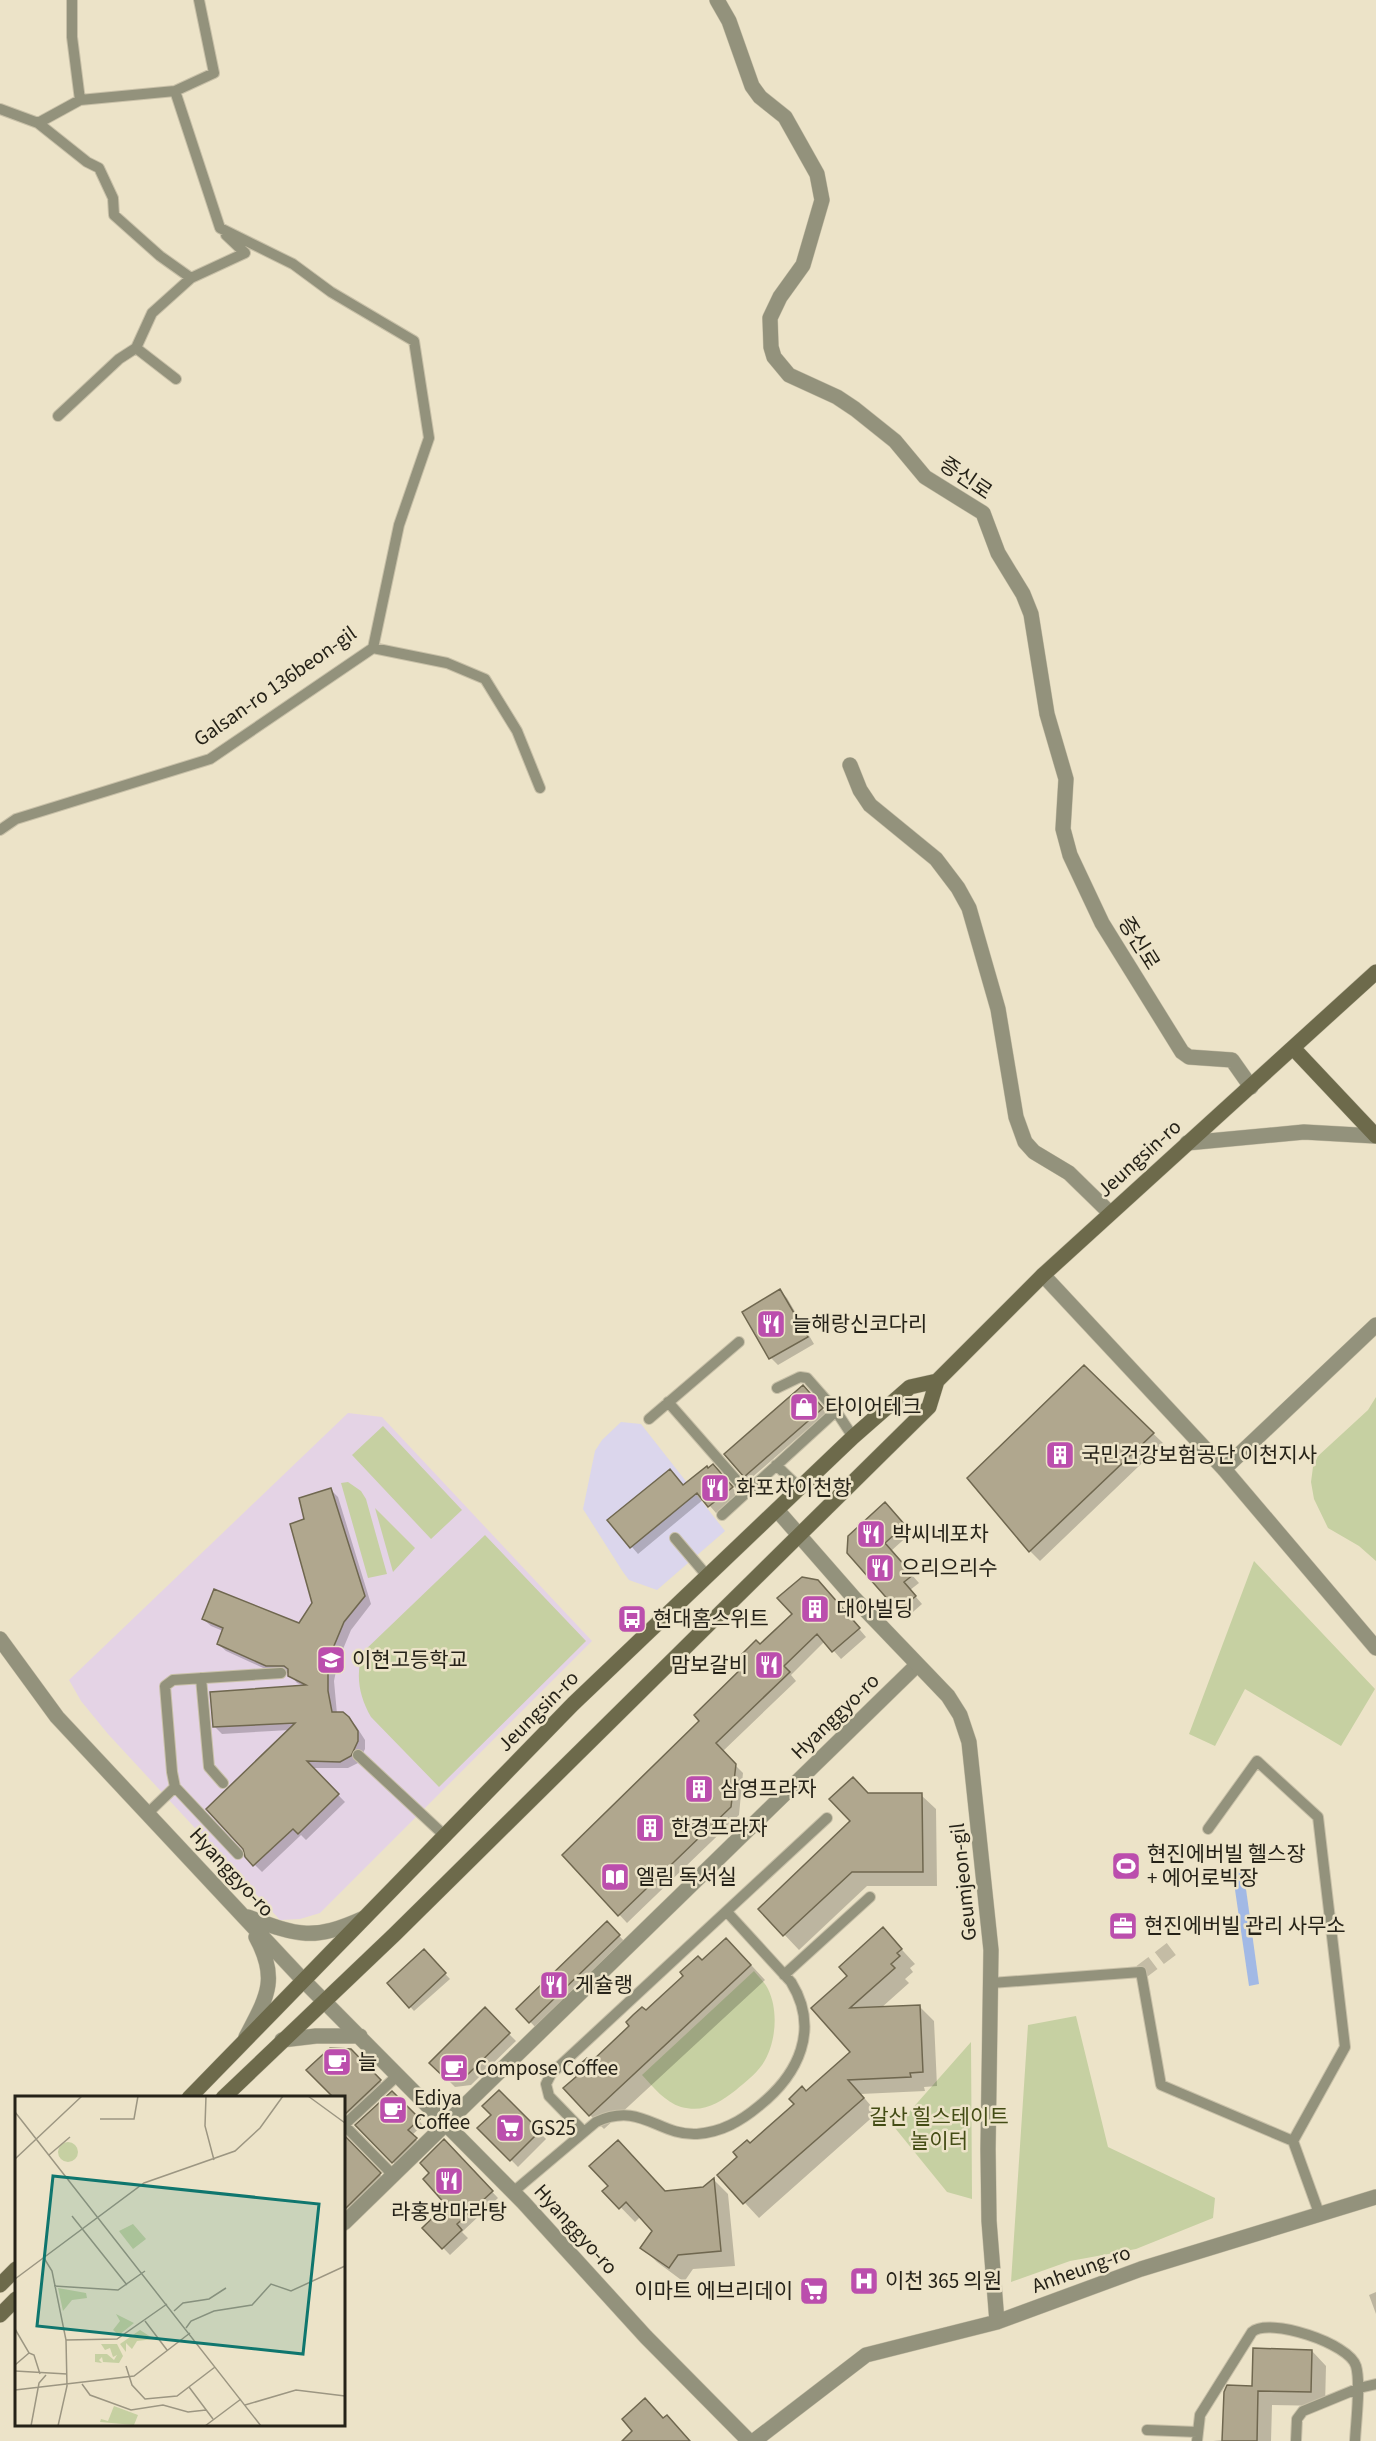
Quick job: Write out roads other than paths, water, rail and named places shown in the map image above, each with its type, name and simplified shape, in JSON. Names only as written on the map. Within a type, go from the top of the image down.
[{"type":"main road","name":"Jeungsin-ro","points":[[224,2096],[395,1934],[929,1407],[937,1381],[1043,1275],[1376,972]]},
{"type":"main road","points":[[1294,1049],[1376,1136]]},
{"type":"main road","name":"Jeungsin-ro","points":[[190,2096],[573,1704],[708,1577],[799,1487],[910,1387],[937,1381]]},
{"type":"main road","points":[[0,2285],[15,2270]]},
{"type":"main road","points":[[0,2315],[15,2300]]},
{"type":"street","name":"증신로","points":[[717,0],[729,21],[752,86],[760,97],[785,117],[817,174],[822,194],[803,265],[780,297],[770,318],[771,347],[774,357],[789,375],[837,397],[855,409],[895,441],[925,477],[983,513],[998,553],[1023,594],[1031,614],[1047,714],[1066,779],[1064,829],[1066,844],[1074,866],[1102,923],[1182,1052],[1189,1057],[1232,1060],[1251,1087]]},
{"type":"street","points":[[849,765],[860,790],[870,805],[936,859],[958,888],[969,908],[998,1009],[1016,1117],[1025,1142],[1034,1152],[1069,1173],[1110,1213]]},
{"type":"street","points":[[1187,1143],[1304,1132],[1376,1136]]},
{"type":"street","points":[[1043,1275],[1224,1469],[1376,1648]]},
{"type":"street","points":[[1224,1469],[1376,1325]]},
{"type":"street","name":"Geumjeon-gil","points":[[777,1510],[954,1706],[960,1715],[969,1742],[990,1939],[988,2149],[997,2322]]},
{"type":"street","name":"Hyanggyo-ro","points":[[0,1639],[57,1717],[303,1980],[446,2122],[646,2337],[749,2441]]},
{"type":"street","name":"Hyanggyo-ro","points":[[446,2122],[917,1665]]},
{"type":"street","points":[[244,1915],[304,1935],[337,1930],[364,1918]]},
{"type":"street","points":[[244,1915],[264,1952],[270,1979],[266,1998],[245,2040]]},
{"type":"street","points":[[282,2040],[316,2036],[360,2036]]},
{"type":"street","points":[[345,2222],[446,2122]]},
{"type":"street","name":"Anheung-ro","points":[[754,2441],[866,2355],[997,2322],[1141,2269],[1376,2197]]},
{"type":"lane","points":[[72,0],[72,37],[80,100]]},
{"type":"lane","points":[[38,123],[80,100],[175,90],[214,73],[199,0]]},
{"type":"lane","points":[[58,416],[119,359],[136,348],[152,313],[191,278],[244,253],[220,228],[175,90]]},
{"type":"lane","points":[[0,110],[38,123],[87,162],[99,168],[113,198],[114,215],[160,256],[191,278]]},
{"type":"lane","name":"Galsan-ro 136beon-gil","points":[[0,830],[16,819],[210,759],[372,648],[399,525],[429,438],[414,340],[331,292],[292,264],[220,228]]},
{"type":"lane","points":[[136,348],[176,379]]},
{"type":"lane","points":[[372,648],[447,663],[485,679],[517,731],[540,788]]},
{"type":"lane","points":[[649,1419],[739,1342]]},
{"type":"lane","points":[[777,1388],[800,1377],[807,1378],[836,1412],[853,1437]]},
{"type":"lane","points":[[668,1402],[747,1492]]},
{"type":"lane","points":[[722,1515],[836,1412]]},
{"type":"lane","points":[[776,1465],[799,1487]]},
{"type":"lane","points":[[675,1538],[708,1577]]},
{"type":"lane","points":[[238,1854],[175,1787],[171,1772],[165,1686],[172,1680],[282,1673]]},
{"type":"lane","points":[[201,1678],[209,1767],[223,1783]]},
{"type":"lane","points":[[357,1755],[444,1835]]},
{"type":"lane","points":[[1208,1828],[1257,1761],[1318,1817],[1345,2047],[1293,2141]]},
{"type":"lane","points":[[148,1813],[175,1787]]},
{"type":"lane","points":[[584,2132],[549,2096],[546,2090],[548,2079],[828,1818]]},
{"type":"lane","points":[[784,1975],[870,1897]]},
{"type":"lane","points":[[513,2192],[596,2122],[619,2114],[643,2118],[676,2131],[696,2134],[720,2130],[743,2119],[777,2092],[795,2066],[804,2041],[804,2010],[798,1994],[784,1975],[727,1912]]},
{"type":"lane","points":[[991,1983],[1141,1972],[1161,2085],[1293,2141],[1319,2213]]},
{"type":"lane","points":[[345,2124],[398,2075]]},
{"type":"lane","points":[[345,2126],[393,2175]]},
{"type":"lane","points":[[1147,2430],[1197,2436],[1198,2421],[1206,2405],[1252,2332],[1263,2326],[1274,2327],[1336,2345],[1353,2360],[1356,2367],[1357,2389],[1355,2441]]},
{"type":"lane","points":[[1296,2441],[1297,2419],[1302,2411],[1357,2389],[1376,2384]]},
{"type":"water","points":[[1243,1867],[1259,1984],[1249,1986],[1232,1869]]},
{"type":"tunnel","points":[[1141,1972],[1174,1947]]},
{"type":"place","name":"늘해랑신코다리","points":[[771,1324]]},
{"type":"place","name":"타이어테크","points":[[804,1407]]},
{"type":"place","name":"국민건강보험공단 이천지사","points":[[1060,1455]]},
{"type":"place","name":"화포차이천항","points":[[715,1488]]},
{"type":"place","name":"박씨네포차","points":[[871,1534]]},
{"type":"place","name":"으리으리수","points":[[880,1568]]},
{"type":"place","name":"대아빌딩","points":[[815,1609]]},
{"type":"place","name":"현대홈스위트","points":[[632,1619]]},
{"type":"place","name":"이현고등학교","points":[[331,1660]]},
{"type":"place","name":"맘보갈비","points":[[769,1665]]},
{"type":"place","name":"삼영프라자","points":[[699,1789]]},
{"type":"place","name":"한경프라자","points":[[650,1828]]},
{"type":"place","name":"현진에버빌 헬스장 + 에어로빅장","points":[[1126,1866]]},
{"type":"place","name":"엘림 독서실","points":[[615,1877]]},
{"type":"place","name":"현진에버빌 관리 사무소","points":[[1123,1926]]},
{"type":"place","name":"게슐랭","points":[[554,1985]]},
{"type":"place","name":"늘","points":[[337,2062]]},
{"type":"place","name":"Compose Coffee","points":[[454,2068]]},
{"type":"place","name":"Ediya Coffee","points":[[393,2110]]},
{"type":"place","name":"GS25","points":[[510,2128]]},
{"type":"place","name":"라홍방마라탕","points":[[449,2181]]},
{"type":"place","name":"이천 365 의원","points":[[864,2281]]},
{"type":"place","name":"이마트 에브리데이","points":[[814,2291]]},
{"type":"park label","name":"갈산 힐스테이트 놀이터","points":[[939,2129]]}]
